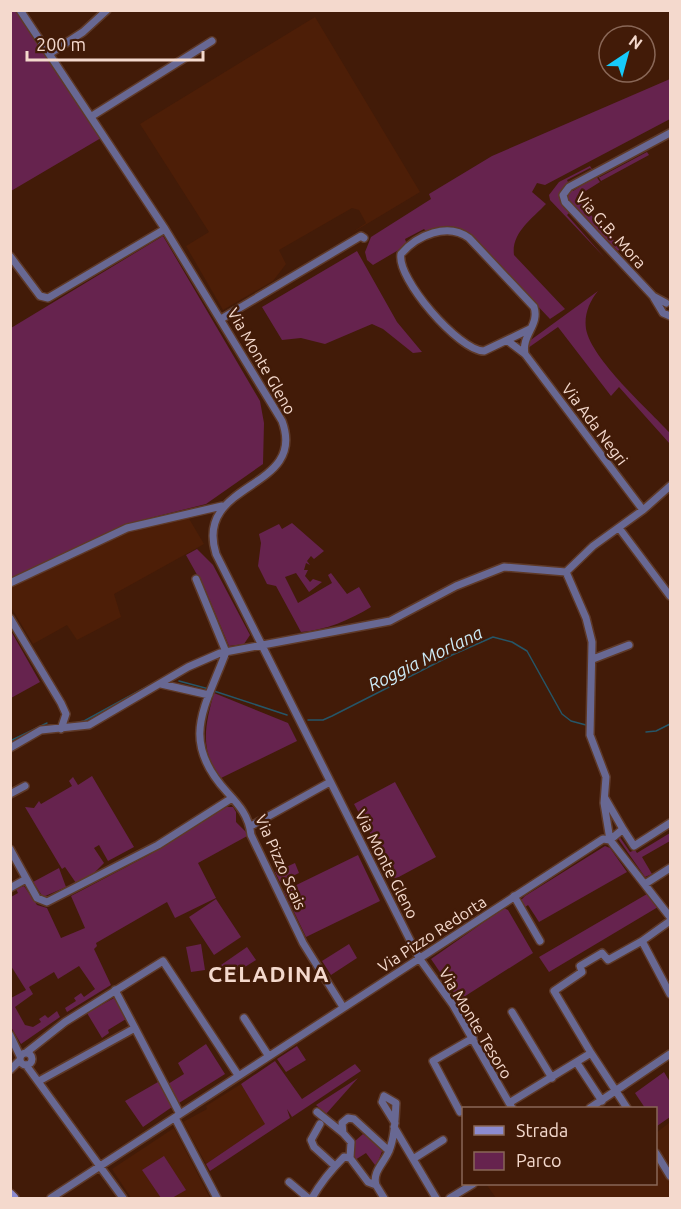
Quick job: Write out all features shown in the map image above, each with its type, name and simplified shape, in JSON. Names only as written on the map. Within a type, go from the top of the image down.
[{"type":"main road","points":[[10,1194],[14,1198]]},
{"type":"street","name":"Via Monte Gleno","points":[[20,10],[165,229],[280,416],[286,434],[282,456],[275,469],[222,506],[215,526],[214,547],[419,958]]},
{"type":"street","points":[[50,53],[83,32],[107,10]]},
{"type":"street","points":[[92,116],[212,41]]},
{"type":"street","name":"Via G.B. Mora","points":[[670,133],[569,187],[563,195],[565,202],[670,317]]},
{"type":"street","points":[[10,256],[40,296],[48,298],[165,229]]},
{"type":"street","points":[[525,354],[523,345],[536,320],[534,307],[465,235],[443,230],[405,249],[400,260],[402,268],[434,314],[459,339],[479,351],[488,350],[530,329]]},
{"type":"street","points":[[221,319],[360,236],[364,238]]},
{"type":"street","name":"Via G.B. Mora","points":[[653,296],[669,302]]},
{"type":"street","points":[[662,310],[669,302]]},
{"type":"street","name":"Via Ada Negri","points":[[508,341],[525,354],[643,510]]},
{"type":"street","points":[[10,748],[41,730],[88,725],[206,658],[226,652],[390,621],[456,586],[504,567],[566,572],[593,546],[620,528],[670,486]]},
{"type":"street","points":[[10,583],[127,528],[222,506]]},
{"type":"street","points":[[620,528],[670,596]]},
{"type":"street","points":[[566,572],[586,618],[592,642],[590,735],[604,771],[604,796],[610,840],[670,919],[642,941],[608,960],[602,953],[580,966],[582,972],[554,991],[626,1107]]},
{"type":"street","points":[[196,579],[226,652]]},
{"type":"street","points":[[10,618],[61,703],[66,714],[61,729]]},
{"type":"street","points":[[593,658],[629,645]]},
{"type":"street","name":"Via Pizzo Scais","points":[[226,652],[202,715],[199,748],[207,766],[247,817],[251,835],[303,943],[343,1007]]},
{"type":"street","points":[[161,684],[210,690]]},
{"type":"street","points":[[250,826],[330,782]]},
{"type":"street","points":[[10,794],[25,786]]},
{"type":"street","points":[[604,796],[634,846],[670,823]]},
{"type":"street","points":[[10,849],[37,898],[43,902],[69,892],[158,845],[232,798]]},
{"type":"street","name":"Via Pizzo Redorta","points":[[51,1198],[514,896],[603,839],[610,840],[623,829]]},
{"type":"street","points":[[645,884],[670,868]]},
{"type":"street","points":[[10,888],[26,879]]},
{"type":"street","points":[[514,896],[540,941]]},
{"type":"street","points":[[642,941],[670,994]]},
{"type":"street","name":"Via Monte Tesoro","points":[[419,958],[473,1038],[510,1106]]},
{"type":"street","points":[[10,1070],[65,1022],[156,964],[166,962],[238,1075]]},
{"type":"street","points":[[115,990],[217,1198]]},
{"type":"street","points":[[512,1012],[552,1078]]},
{"type":"street","points":[[244,1018],[268,1055]]},
{"type":"street","points":[[39,1081],[135,1028]]},
{"type":"street","points":[[10,1035],[60,1114],[123,1198]]},
{"type":"street","points":[[460,1112],[432,1061],[473,1038]]},
{"type":"street","points":[[510,1106],[591,1053]]},
{"type":"street","points":[[592,1107],[616,1093],[670,1054]]},
{"type":"street","points":[[577,1063],[602,1101]]},
{"type":"street","points":[[317,1112],[351,1142],[350,1158],[368,1182],[376,1185]]},
{"type":"street","points":[[343,1133],[345,1120],[354,1119],[389,1151]]},
{"type":"street","points":[[320,1124],[311,1140],[314,1147],[335,1166]]},
{"type":"street","points":[[384,1198],[376,1185],[375,1175],[389,1151],[395,1125],[436,1198]]},
{"type":"street","points":[[413,1159],[443,1140]]},
{"type":"street","points":[[389,1151],[404,1144]]},
{"type":"street","points":[[657,1155],[670,1176]]},
{"type":"street","points":[[289,1182],[310,1198],[322,1180],[344,1157],[350,1158]]},
{"type":"street","points":[[450,1198],[471,1185]]},
{"type":"shaded area","points":[[315,17],[420,192],[350,234],[366,223],[359,210],[352,208],[279,250],[286,264],[273,281],[223,310],[186,246],[209,232],[140,124]]},
{"type":"shaded area","points":[[188,517],[204,544],[114,594],[121,617],[77,640],[67,625],[33,644],[11,607],[11,586],[127,532]]},
{"type":"shaded area","points":[[241,1084],[266,1124],[206,1164],[183,1122],[207,1109],[206,1106]]},
{"type":"shaded area","points":[[670,1122],[670,1198],[496,1198],[487,1185],[657,1185],[657,1132]]},
{"type":"shaded area","points":[[174,1128],[210,1198],[131,1198],[112,1169]]},
{"type":"green space","points":[[10,11],[16,11],[101,138],[11,191]]},
{"type":"green space","points":[[670,79],[670,119],[545,185],[537,183],[532,192],[546,204],[519,233],[514,255],[565,309],[550,319],[471,236],[460,231],[444,228],[428,233],[424,229],[405,239],[407,245],[373,265],[367,260],[365,252],[371,237],[431,199],[429,194],[492,156]]},
{"type":"green space","points":[[647,152],[649,155],[601,181],[598,176],[600,177]]},
{"type":"green space","points":[[590,166],[593,171],[590,168],[567,180],[569,184],[562,189],[559,197],[570,212],[567,215],[605,258],[550,200],[549,195],[559,182]]},
{"type":"green space","points":[[596,176],[600,182],[584,192],[582,205],[621,248],[618,251],[566,199],[566,193]]},
{"type":"green space","points":[[163,236],[260,401],[264,423],[263,464],[206,504],[126,524],[11,579],[11,328]]},
{"type":"green space","points":[[357,251],[397,322],[422,352],[413,353],[383,329],[372,324],[325,344],[301,338],[282,340],[262,307]]},
{"type":"green space","points":[[598,291],[590,304],[586,319],[590,341],[609,369],[670,433],[670,444],[619,387],[611,396],[558,327],[528,348],[528,342]]},
{"type":"green space","points":[[292,523],[324,551],[314,559],[311,556],[307,561],[310,565],[306,563],[304,570],[308,570],[305,576],[310,582],[313,579],[322,582],[309,592],[296,573],[285,577],[298,603],[332,583],[328,575],[331,573],[347,594],[359,587],[371,607],[338,624],[301,632],[276,586],[267,584],[258,566],[261,543],[259,534],[279,524],[282,529]]},
{"type":"green space","points":[[197,549],[213,565],[250,635],[244,644],[229,646],[205,589],[186,555]]},
{"type":"green space","points":[[11,631],[40,682],[10,698]]},
{"type":"green space","points":[[214,693],[288,723],[297,741],[221,778],[209,758],[206,737]]},
{"type":"green space","points":[[92,776],[134,847],[108,861],[99,845],[94,848],[104,863],[94,873],[76,883],[65,867],[62,869],[25,807],[34,808],[39,801],[41,804],[72,786],[69,781],[73,777],[78,785]]},
{"type":"green space","points":[[395,782],[436,857],[395,879],[354,804]]},
{"type":"green space","points":[[226,807],[233,807],[236,812],[236,822],[249,835],[198,863],[216,898],[175,918],[167,902],[96,943],[97,946],[94,949],[111,985],[67,1012],[65,1008],[76,1001],[74,998],[81,993],[84,997],[95,989],[79,966],[58,979],[54,972],[29,987],[33,994],[15,1007],[25,1025],[33,1027],[41,1022],[39,1019],[45,1015],[48,1018],[57,1011],[60,1017],[21,1044],[11,1027],[11,998],[26,990],[11,966],[11,897],[18,893],[16,889],[24,886],[37,905],[47,908],[61,938],[85,928],[71,896],[149,855]]},
{"type":"green space","points":[[670,833],[670,841],[642,857],[652,874],[645,877],[617,837],[619,836],[630,852],[635,850],[637,853]]},
{"type":"green space","points":[[605,846],[610,848],[627,872],[539,922],[528,905],[524,908],[520,901],[525,896]]},
{"type":"green space","points":[[358,855],[380,901],[306,937],[284,891]]},
{"type":"green space","points":[[295,863],[299,873],[280,882],[275,872]]},
{"type":"green space","points":[[59,868],[66,887],[43,897],[33,882]]},
{"type":"green space","points":[[647,894],[658,907],[549,972],[539,957]]},
{"type":"green space","points":[[216,899],[241,937],[214,955],[189,917]]},
{"type":"green space","points":[[504,908],[508,910],[533,953],[459,1000],[431,959]]},
{"type":"green space","points":[[201,944],[205,970],[191,972],[186,947]]},
{"type":"green space","points":[[349,944],[357,958],[331,975],[322,961]]},
{"type":"green space","points":[[247,947],[256,960],[229,977],[221,965]]},
{"type":"green space","points":[[114,998],[126,1019],[108,1030],[109,1033],[102,1038],[87,1013]]},
{"type":"green space","points":[[206,1044],[225,1074],[179,1103],[168,1084],[184,1074],[178,1063]]},
{"type":"green space","points":[[297,1046],[306,1060],[286,1072],[277,1059]]},
{"type":"green space","points":[[275,1061],[302,1099],[355,1064],[361,1071],[292,1117],[287,1109],[290,1118],[210,1171],[206,1164],[265,1124],[241,1084]]},
{"type":"green space","points":[[664,1072],[670,1082],[670,1117],[657,1126],[657,1107],[644,1107],[635,1093]]},
{"type":"green space","points":[[358,1078],[326,1114],[316,1105]]},
{"type":"green space","points":[[158,1082],[172,1107],[143,1127],[125,1101]]},
{"type":"green space","points":[[363,1134],[383,1149],[375,1165],[366,1153],[355,1160],[353,1156],[355,1141]]},
{"type":"green space","points":[[164,1156],[186,1190],[172,1198],[161,1198],[142,1170]]},
{"type":"waterway","name":"Roggia Morlana","points":[[308,720],[323,720],[332,716],[452,655],[493,637],[512,642],[527,651],[562,714],[571,721],[586,725]]},
{"type":"waterway","name":"Roggia Morlana","points":[[75,723],[84,721],[159,680]]},
{"type":"waterway","name":"Roggia Morlana","points":[[179,681],[209,689]]},
{"type":"waterway","name":"Roggia Morlana","points":[[214,691],[287,715]]},
{"type":"waterway","name":"Roggia Morlana","points":[[10,741],[47,723]]},
{"type":"waterway","name":"Roggia Morlana","points":[[646,732],[656,731],[670,724]]},
{"type":"district","name":"CELADINA","points":[[269,973]]}]
